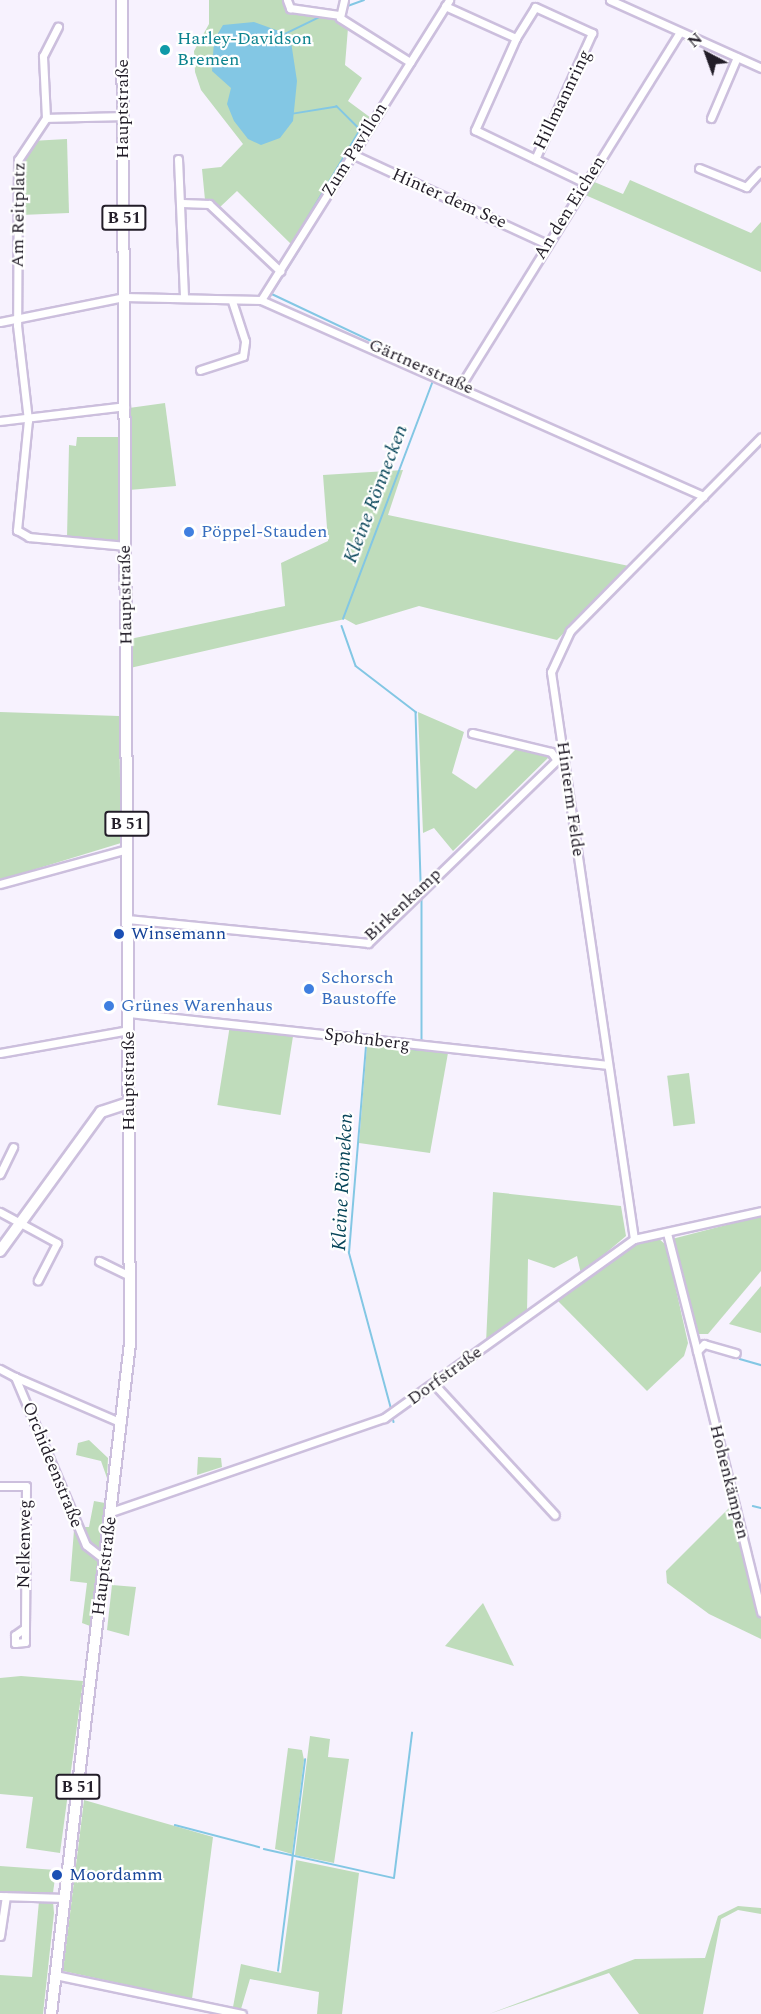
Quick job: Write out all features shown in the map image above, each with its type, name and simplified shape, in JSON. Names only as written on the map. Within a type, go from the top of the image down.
[{"type":"main road","name":"Hauptstraße","points":[[51,2014],[122,1423],[130,1276],[122,0]]},
{"type":"main road","points":[[0,1251],[101,1112],[128,1103]]},
{"type":"street","points":[[286,0],[290,8],[339,15],[410,62]]},
{"type":"street","points":[[339,15],[344,0]]},
{"type":"street","points":[[610,0],[761,68]]},
{"type":"street","points":[[447,3],[516,38]]},
{"type":"street","name":"Zum Pavillon","points":[[261,300],[447,3]]},
{"type":"street","name":"Hillmannring","points":[[535,159],[592,33],[535,7],[516,38],[476,130],[535,159],[585,183]]},
{"type":"street","points":[[58,27],[43,57],[46,118],[123,116]]},
{"type":"street","name":"An den Eichen","points":[[461,385],[680,32]]},
{"type":"street","points":[[711,118],[736,57]]},
{"type":"street","name":"Am Reitplatz","points":[[46,118],[18,160],[17,321],[28,420],[17,530],[29,537],[126,546]]},
{"type":"street","name":"Hinter dem See","points":[[352,154],[547,244]]},
{"type":"street","points":[[178,159],[182,203],[184,298]]},
{"type":"street","points":[[699,168],[746,187],[761,171]]},
{"type":"street","points":[[182,203],[209,204],[280,271]]},
{"type":"street","name":"Gärtnerstraße","points":[[17,321],[36,310],[124,297],[261,300],[461,385],[703,496]]},
{"type":"street","points":[[200,370],[243,356],[245,341],[232,301]]},
{"type":"street","points":[[0,322],[17,321]]},
{"type":"street","points":[[0,421],[28,420],[125,406]]},
{"type":"street","name":"Hinterm Felde","points":[[634,1239],[606,1065],[551,672],[556,653],[582,619],[761,437]]},
{"type":"street","points":[[472,733],[551,752],[556,759]]},
{"type":"street","name":"Birkenkamp","points":[[128,919],[368,944],[563,754]]},
{"type":"street","points":[[0,884],[127,849]]},
{"type":"street","name":"Spohnberg","points":[[129,1013],[606,1065]]},
{"type":"street","points":[[0,1053],[129,1030]]},
{"type":"street","points":[[0,1174],[13,1147]]},
{"type":"street","name":"Dorfstraße","points":[[111,1512],[221,1469],[365,1426],[434,1384],[634,1239],[761,1210]]},
{"type":"street","points":[[0,1212],[57,1243],[38,1280]]},
{"type":"street","name":"Hohenkämpen","points":[[667,1233],[761,1612]]},
{"type":"street","points":[[99,1261],[130,1276]]},
{"type":"street","points":[[697,1351],[704,1344],[736,1353]]},
{"type":"street","points":[[0,1369],[122,1423]]},
{"type":"street","name":"Orchideenstraße","points":[[15,1377],[72,1518],[94,1556],[105,1560]]},
{"type":"street","points":[[434,1384],[555,1515]]},
{"type":"street","name":"Nelkenweg","points":[[0,1486],[26,1486],[25,1628]]},
{"type":"street","points":[[0,1936],[3,1896],[65,1898]]},
{"type":"street","points":[[56,1975],[242,2014]]},
{"type":"green space","points":[[209,0],[284,0],[285,8],[330,16],[348,28],[345,65],[362,78],[348,101],[371,118],[292,245],[237,191],[219,208],[205,200],[202,169],[221,167],[243,144],[201,90],[195,72],[194,51],[209,24]]},
{"type":"green space","points":[[67,139],[69,213],[21,215],[20,159],[31,141]]},
{"type":"green space","points":[[630,180],[751,233],[761,222],[761,272],[583,194],[592,181],[623,194]]},
{"type":"green space","points":[[165,403],[176,486],[129,490],[129,408]]},
{"type":"green space","points":[[77,437],[118,437],[118,542],[67,538],[69,445],[76,446]]},
{"type":"green space","points":[[403,470],[388,515],[629,566],[557,640],[419,606],[356,625],[345,619],[130,668],[130,639],[285,606],[281,563],[328,541],[323,475]]},
{"type":"green space","points":[[0,712],[119,716],[121,843],[0,880]]},
{"type":"green space","points":[[418,712],[464,732],[452,773],[476,789],[519,746],[549,757],[453,851],[434,828],[423,833]]},
{"type":"green space","points":[[230,1025],[293,1035],[281,1115],[217,1105]]},
{"type":"green space","points":[[367,1045],[448,1053],[430,1153],[359,1143]]},
{"type":"green space","points":[[689,1073],[695,1124],[673,1126],[667,1076]]},
{"type":"green space","points":[[493,1192],[621,1206],[626,1236],[581,1274],[577,1256],[554,1268],[528,1259],[527,1313],[486,1343]]},
{"type":"green space","points":[[761,1216],[761,1271],[708,1334],[698,1334],[672,1239]]},
{"type":"green space","points":[[658,1238],[666,1245],[688,1343],[684,1356],[647,1391],[557,1300],[636,1243]]},
{"type":"green space","points":[[761,1286],[761,1333],[729,1324]]},
{"type":"green space","points":[[89,1440],[108,1458],[107,1478],[101,1461],[76,1455],[78,1443]]},
{"type":"green space","points":[[198,1457],[221,1458],[222,1467],[197,1475]]},
{"type":"green space","points":[[94,1501],[105,1503],[99,1555],[80,1527],[89,1527]]},
{"type":"green space","points":[[733,1504],[761,1620],[761,1639],[709,1614],[667,1583],[666,1571]]},
{"type":"green space","points":[[74,1530],[84,1550],[98,1560],[90,1626],[82,1623],[87,1583],[70,1581]]},
{"type":"green space","points":[[112,1585],[136,1587],[129,1636],[107,1630]]},
{"type":"green space","points":[[483,1603],[514,1666],[445,1646]]},
{"type":"green space","points":[[21,1676],[83,1681],[60,1853],[26,1848],[33,1797],[0,1794],[0,1678]]},
{"type":"green space","points":[[310,1736],[330,1739],[328,1757],[349,1759],[334,1863],[295,1855]]},
{"type":"green space","points":[[288,1748],[302,1750],[304,1760],[292,1854],[275,1849]]},
{"type":"green space","points":[[84,1800],[213,1837],[192,1999],[63,1971]]},
{"type":"green space","points":[[296,1860],[359,1873],[342,2014],[317,2014],[319,1992],[250,1979],[241,2009],[233,2007],[241,1964],[281,1973]]},
{"type":"green space","points":[[0,1866],[56,1870],[53,1893],[0,1893]]},
{"type":"green space","points":[[39,1901],[53,1901],[54,1913],[43,2014],[0,2014],[0,1975],[32,1977]]},
{"type":"green space","points":[[738,1906],[761,1908],[761,1914],[738,1910],[721,1919],[703,2014],[639,2014],[609,1973],[489,2014],[635,1959],[705,1958],[718,1916]]},
{"type":"water","points":[[254,22],[290,35],[297,81],[293,121],[280,138],[261,145],[248,139],[234,121],[227,104],[231,88],[212,71],[214,40],[223,25]]},
{"type":"waterway","name":"Kleine Rönnecken","points":[[345,7],[364,0]]},
{"type":"waterway","name":"Kleine Rönnecken","points":[[285,34],[320,17]]},
{"type":"waterway","name":"Kleine Rönnecken","points":[[294,114],[337,107],[360,130],[294,241]]},
{"type":"waterway","name":"Kleine Rönnecken","points":[[302,246],[272,294],[437,372]]},
{"type":"waterway","name":"Kleine Rönnecken","points":[[343,619],[433,381]]},
{"type":"waterway","name":"Kleine Rönneken","points":[[342,626],[356,666],[416,712],[421,885]]},
{"type":"waterway","name":"Kleine Rönneken","points":[[422,897],[422,1041]]},
{"type":"waterway","name":"Kleine Rönneken","points":[[391,1409],[349,1253],[366,1044],[422,1050]]},
{"type":"waterway","points":[[740,1359],[761,1365]]},
{"type":"waterway","name":"Kleine Rönneken","points":[[393,1418],[394,1422]]},
{"type":"waterway","points":[[753,1506],[761,1508]]},
{"type":"waterway","points":[[264,1849],[394,1878],[412,1733]]},
{"type":"waterway","points":[[278,1971],[305,1760]]},
{"type":"waterway","points":[[175,1825],[259,1847]]},
{"type":"place","name":"Harley-Davidson Bremen","points":[[165,50]]},
{"type":"place","name":"Pöppel-Stauden","points":[[189,532]]},
{"type":"place","name":"Winsemann","points":[[119,934]]},
{"type":"place","name":"Schorsch Baustoffe","points":[[309,989]]},
{"type":"place","name":"Grünes Warenhaus","points":[[109,1006]]},
{"type":"place","name":"Moordamm","points":[[57,1875]]}]
